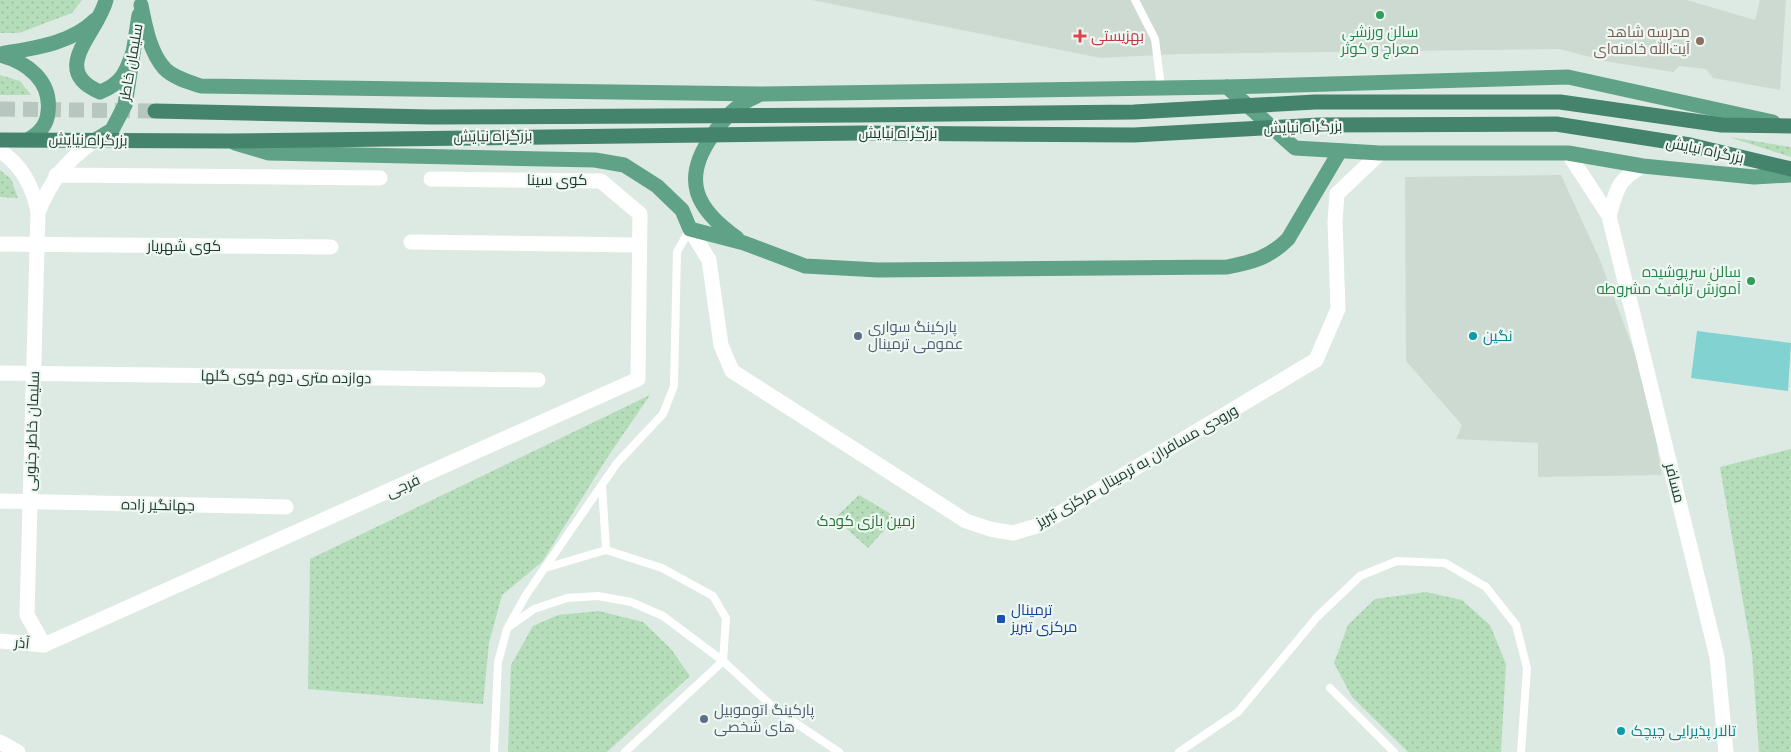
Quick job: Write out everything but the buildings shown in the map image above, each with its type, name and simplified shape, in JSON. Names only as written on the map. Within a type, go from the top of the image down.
[{"type":"highway","name":"بزرگراه نیایش","points":[[155,111],[431,117],[850,115],[1134,112],[1315,102],[1560,102],[1722,125],[1791,126]]},
{"type":"highway","name":"بزرگراه نیایش","points":[[0,140],[229,141],[842,133],[1134,134],[1319,125],[1556,124],[1690,145],[1791,169]]},
{"type":"main road","name":"بزرگراه نیایش","points":[[142,3],[146,33],[164,68],[175,76],[201,86],[760,94],[1227,87],[1568,77],[1791,126]]},
{"type":"main road","name":"سلیمان خاطر","points":[[94,141],[107,135],[119,120],[125,105],[142,3]]},
{"type":"main road","points":[[105,6],[75,61],[76,73],[88,87],[100,92],[121,81],[126,73],[133,52]]},
{"type":"main road","points":[[0,54],[65,40],[88,26],[105,6]]},
{"type":"main road","points":[[0,54],[21,63],[33,72],[41,80],[48,94],[49,108],[45,125],[41,131],[29,139]]},
{"type":"main road","points":[[1227,87],[1295,148],[1380,153],[1568,153],[1643,166],[1754,177],[1791,175]]},
{"type":"main road","points":[[744,243],[716,223],[699,196],[694,173],[701,152],[719,126],[740,103],[760,94]]},
{"type":"main road","points":[[229,141],[269,153],[605,162],[624,165],[657,186],[682,210],[690,229],[744,243],[805,266],[869,269],[1227,267],[1255,262],[1279,248],[1288,239],[1340,151]]},
{"type":"street","name":"سلیمان خاطر جنوبی","points":[[38,212],[56,175],[74,155],[94,141]]},
{"type":"street","name":"سلیمان خاطر جنوبی","points":[[0,151],[8,156],[25,176],[34,191],[38,212],[27,615],[44,645]]},
{"type":"street","name":"ورودی مسافران به ترمینال مرکزی تبریز","points":[[690,229],[709,260],[721,345],[732,371],[966,521],[990,529],[1013,533],[1040,525],[1316,360],[1338,310],[1335,222],[1337,194],[1380,153]]},
{"type":"street","points":[[1568,153],[1609,216]]},
{"type":"street","points":[[1609,216],[1618,185],[1628,174],[1643,166]]},
{"type":"street","points":[[56,175],[380,178]]},
{"type":"street","name":"کوی سینا","points":[[431,179],[601,180],[640,214],[639,245]]},
{"type":"street","name":"مسافر","points":[[1609,216],[1717,657],[1726,752]]},
{"type":"street","points":[[411,242],[639,245]]},
{"type":"street","name":"کوی شهریار","points":[[0,244],[38,246],[331,247]]},
{"type":"street","name":"فرجی","points":[[44,645],[638,379],[639,245]]},
{"type":"street","name":"دوازده متری دوم کوی گلها","points":[[0,373],[538,380]]},
{"type":"street","name":"جهانگیر زاده","points":[[0,501],[286,507]]},
{"type":"street","name":"آذر","points":[[0,641],[44,645]]},
{"type":"street","points":[[0,742],[18,752]]},
{"type":"lane","points":[[1135,0],[1155,39],[1161,87]]},
{"type":"lane","points":[[494,752],[498,662],[507,629],[545,568],[602,485],[618,463],[663,414],[674,386],[677,252],[690,229]]},
{"type":"lane","points":[[602,485],[606,550]]},
{"type":"lane","points":[[545,568],[606,550],[662,568],[713,596],[726,618],[723,661],[625,752]]},
{"type":"lane","points":[[1179,752],[1238,712],[1317,617],[1360,576],[1397,561],[1445,563],[1486,587],[1516,625],[1527,668],[1521,752]]},
{"type":"lane","points":[[507,629],[534,609],[567,598],[598,596],[631,602],[663,616],[723,661],[776,710],[839,752]]},
{"type":"lane","points":[[1330,688],[1394,752]]},
{"type":"shaded area","points":[[812,0],[1687,0],[1755,20],[1760,0],[1786,0],[1780,90],[1713,78],[1706,69],[1679,66],[1673,72],[1610,62],[1559,49],[1178,54],[1101,58]]},
{"type":"shaded area","points":[[1561,175],[1600,260],[1647,386],[1662,475],[1538,477],[1538,443],[1456,439],[1462,425],[1406,361],[1405,177]]},
{"type":"green space","points":[[0,0],[82,0],[72,13],[19,33],[0,33]]},
{"type":"green space","points":[[0,75],[20,81],[31,95],[0,95]]},
{"type":"green space","points":[[1729,137],[1791,147],[1791,157]]},
{"type":"green space","points":[[0,170],[11,179],[18,198],[0,197]]},
{"type":"green space","points":[[650,395],[607,458],[542,562],[502,595],[489,643],[483,704],[308,689],[310,559]]},
{"type":"green space","points":[[1791,449],[1791,752],[1759,752],[1752,654],[1720,467]]},
{"type":"green space","name":"زمین بازی کودک","points":[[859,495],[896,517],[868,548],[835,518]]},
{"type":"green space","points":[[1426,592],[1462,600],[1490,625],[1506,664],[1501,752],[1408,752],[1352,697],[1334,663],[1348,625],[1375,599]]},
{"type":"green space","points":[[599,611],[643,622],[671,649],[690,676],[607,752],[508,752],[511,665],[533,626],[558,615]]},
{"type":"water","points":[[1697,331],[1791,343],[1788,391],[1691,378]]},
{"type":"tunnel","points":[[0,109],[155,111]]},
{"type":"place","name":"سالن ورزشی معراج و کوثر","points":[[1380,15]]},
{"type":"place","name":"بهزیستی","points":[[1080,36]]},
{"type":"place","name":"مدرسه شاهد آیت‌الله خامنه‌ای","points":[[1700,41]]},
{"type":"place","name":"سالن سرپوشیده آموزش ترافیک مشروطه","points":[[1751,281]]},
{"type":"place","name":"پارکینگ سواری عمومی ترمینال","points":[[858,336]]},
{"type":"place","name":"نگین","points":[[1473,336]]},
{"type":"place","name":"ترمینال مرکزی تبریز","points":[[1001,619]]},
{"type":"place","name":"پارکینگ اتوموبیل های شخصی","points":[[704,719]]},
{"type":"place","name":"تالار پذیرایی چیچک","points":[[1621,731]]}]
